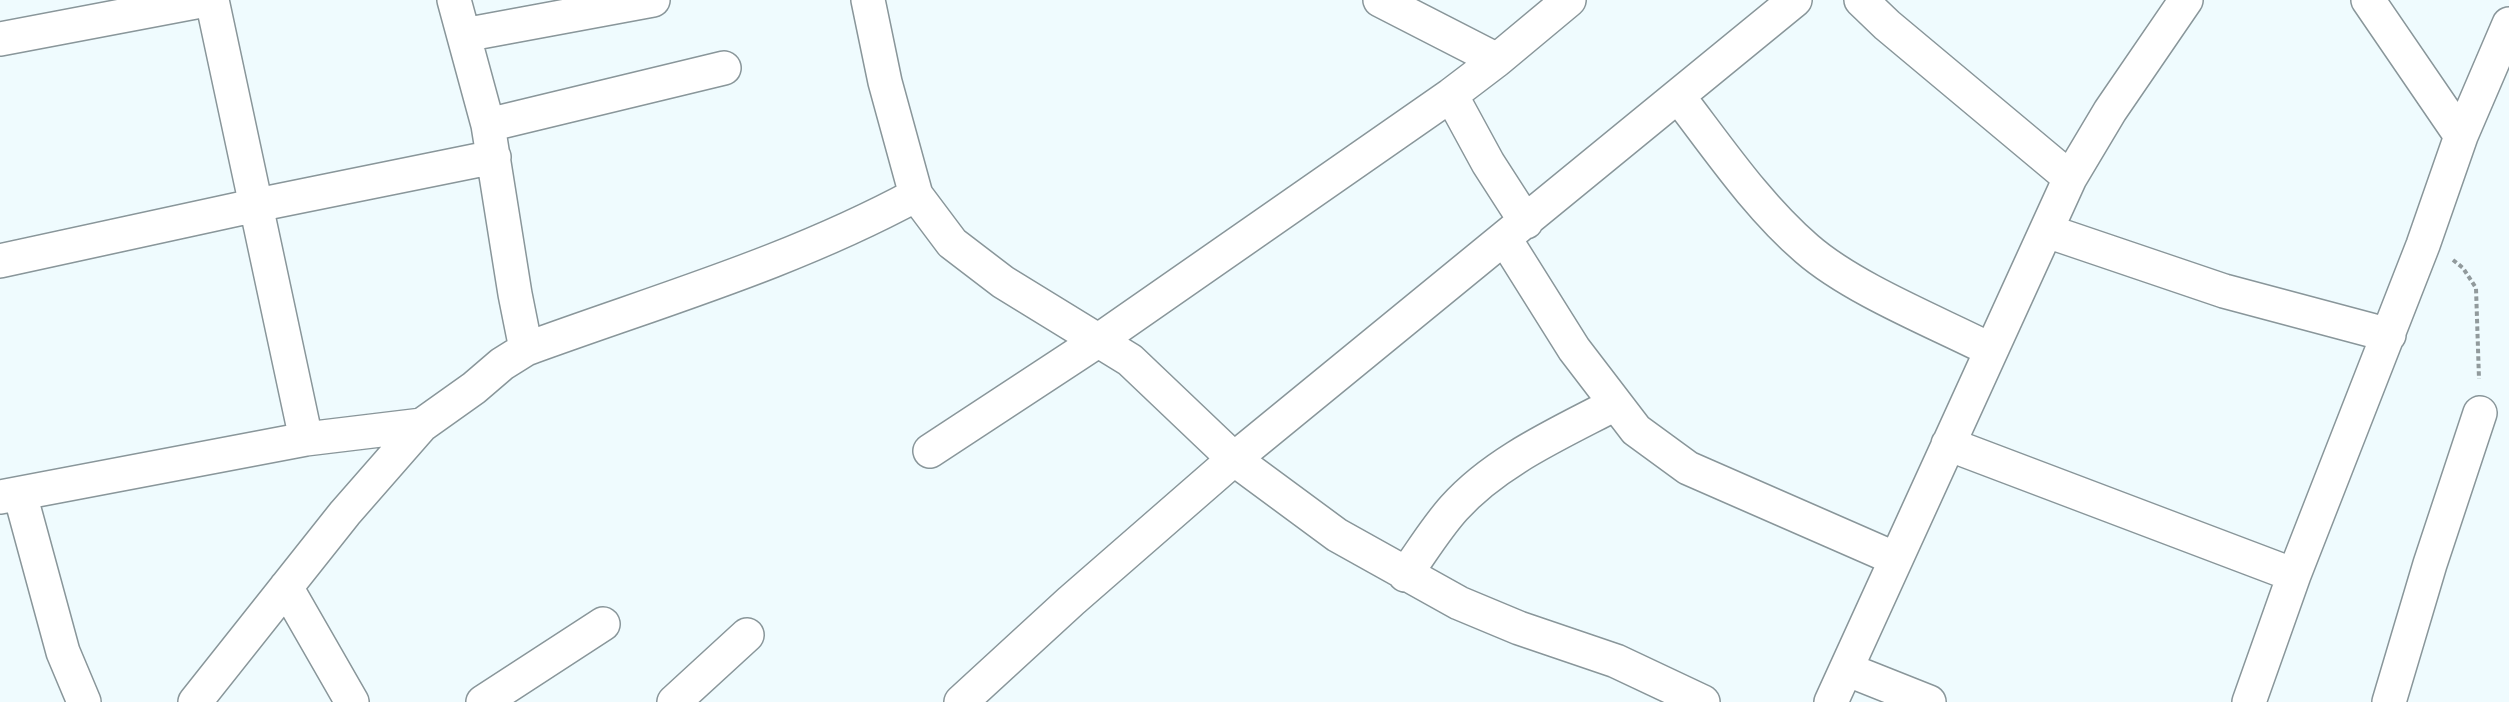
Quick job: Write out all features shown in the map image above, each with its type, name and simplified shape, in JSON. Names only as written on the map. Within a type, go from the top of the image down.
[{"type":"street","points":[[0,39],[206,0]]},
{"type":"street","points":[[212,0],[306,439]]},
{"type":"street","points":[[454,0],[488,125],[526,349]]},
{"type":"street","points":[[464,34],[653,0]]},
{"type":"street","points":[[868,0],[885,82],[916,195],[952,243],[1003,282],[1130,360],[1234,459],[1337,535],[1459,603],[1519,628],[1616,661],[1703,702]]},
{"type":"street","points":[[1380,0],[1497,60]]},
{"type":"street","points":[[930,451],[1099,340],[1451,95],[1569,0]]},
{"type":"street","points":[[961,702],[1071,601],[1234,459],[1795,0]]},
{"type":"street","points":[[1861,0],[1887,25],[2070,178]]},
{"type":"street","points":[[1831,702],[2070,178],[2110,111],[2186,0]]},
{"type":"street","points":[[2368,0],[2461,136]]},
{"type":"street","points":[[2249,702],[2294,575],[2423,245],[2461,136],[2509,24]]},
{"type":"street","points":[[488,125],[724,68]]},
{"type":"street","points":[[1451,95],[1488,163],[1515,231],[1574,349],[1636,430],[1688,468],[1896,559]]},
{"type":"street","points":[[1678,96],[1753,193],[1782,227],[1809,251],[1878,294],[1991,350]]},
{"type":"street","points":[[0,261],[257,205],[494,157]]},
{"type":"street","points":[[195,702],[345,513],[422,425],[474,388],[502,364],[526,349],[771,263],[859,226],[916,195]]},
{"type":"street","points":[[2047,231],[2224,291],[2389,335]]},
{"type":"street","points":[[1405,574],[1454,508],[1477,487],[1522,455],[1615,404]]},
{"type":"street","points":[[2389,702],[2420,597],[2480,413]]},
{"type":"street","points":[[84,702],[63,652],[10,495],[306,439],[422,425]]},
{"type":"street","points":[[1948,444],[2294,575]]},
{"type":"street","points":[[286,587],[352,702]]},
{"type":"street","points":[[483,702],[603,624]]},
{"type":"street","points":[[674,702],[747,635]]},
{"type":"street","points":[[1846,669],[1929,702]]},
{"type":"path","points":[[2423,245],[2447,255],[2463,268],[2476,288],[2480,413]]}]
